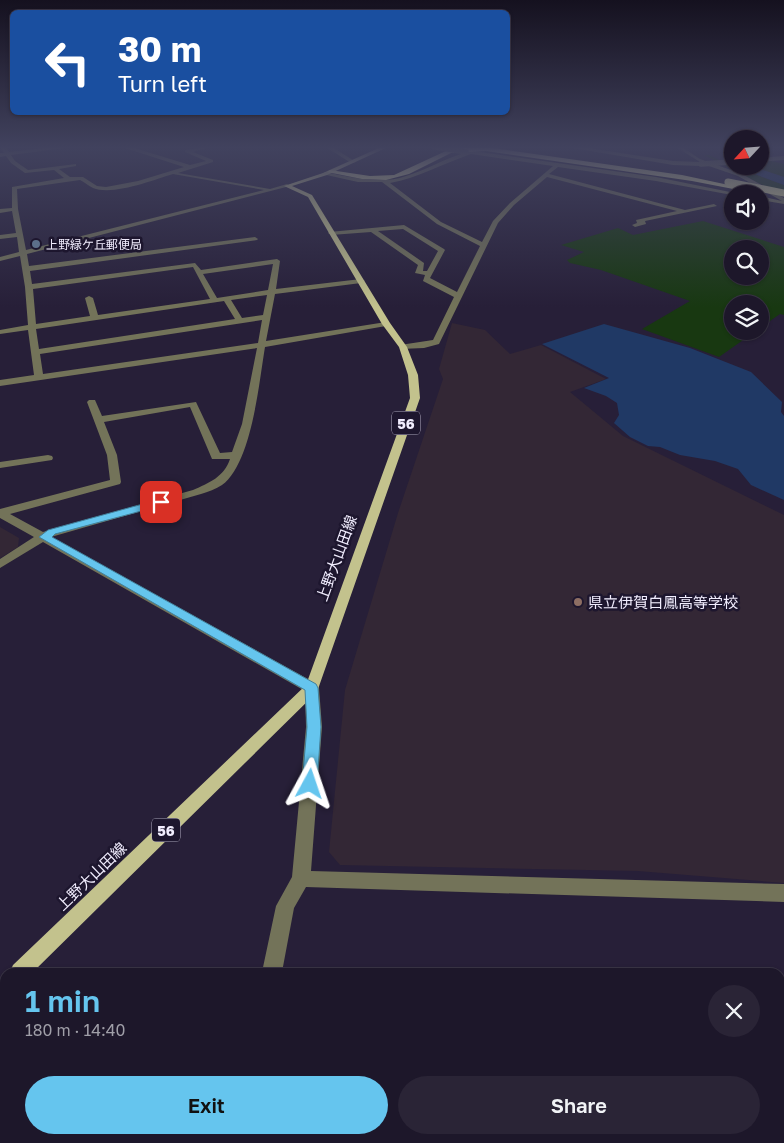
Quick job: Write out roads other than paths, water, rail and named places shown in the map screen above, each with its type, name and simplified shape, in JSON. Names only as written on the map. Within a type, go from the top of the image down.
[{"type":"main road","name":"上野大山田線","points":[[24,968],[312,688],[415,398],[413,375],[403,347],[386,324],[313,200]]},
{"type":"street","points":[[15,200],[29,287],[32,327],[40,376]]},
{"type":"street","points":[[0,259],[137,222],[228,200]]},
{"type":"street","points":[[411,200],[439,223],[484,246]]},
{"type":"street","points":[[403,347],[436,342],[495,222],[517,200]]},
{"type":"street","points":[[640,200],[683,212],[693,217]]},
{"type":"street","points":[[635,225],[644,223],[638,221],[714,206]]},
{"type":"street","points":[[0,211],[15,209]]},
{"type":"street","points":[[331,232],[404,227],[442,250],[426,279],[459,296]]},
{"type":"street","points":[[370,229],[422,264],[419,273],[430,273]]},
{"type":"street","points":[[0,237],[20,235]]},
{"type":"street","points":[[26,269],[208,242],[255,239]]},
{"type":"street","points":[[208,242],[215,252]]},
{"type":"street","points":[[155,249],[160,260]]},
{"type":"street","points":[[0,564],[51,532],[197,492],[218,483],[232,468],[247,424],[260,345],[277,261],[199,272]]},
{"type":"street","points":[[29,287],[195,265],[215,301]]},
{"type":"street","points":[[0,332],[271,292],[361,281]]},
{"type":"street","points":[[89,298],[95,318]]},
{"type":"street","points":[[227,299],[240,321]]},
{"type":"street","points":[[36,352],[266,317]]},
{"type":"street","points":[[0,383],[260,345],[386,324]]},
{"type":"street","points":[[0,513],[116,482],[112,455],[92,402]]},
{"type":"street","points":[[99,420],[193,404],[216,457],[236,455]]},
{"type":"street","points":[[0,465],[48,458]]},
{"type":"street","points":[[0,513],[312,688],[314,727],[302,879],[286,906],[273,968]]},
{"type":"street","points":[[302,879],[784,893]]},
{"type":"water","points":[[604,324],[690,348],[751,372],[782,402],[781,412],[784,416],[784,500],[751,485],[738,469],[715,461],[680,455],[660,447],[648,446],[630,437],[614,423],[619,415],[617,403],[606,396],[584,388],[609,378],[542,344]]},
{"type":"place","name":"上野緑ケ丘郵便局","points":[[36,244]]},
{"type":"place","name":"県立伊賀白鳳高等学校","points":[[578,602]]}]
